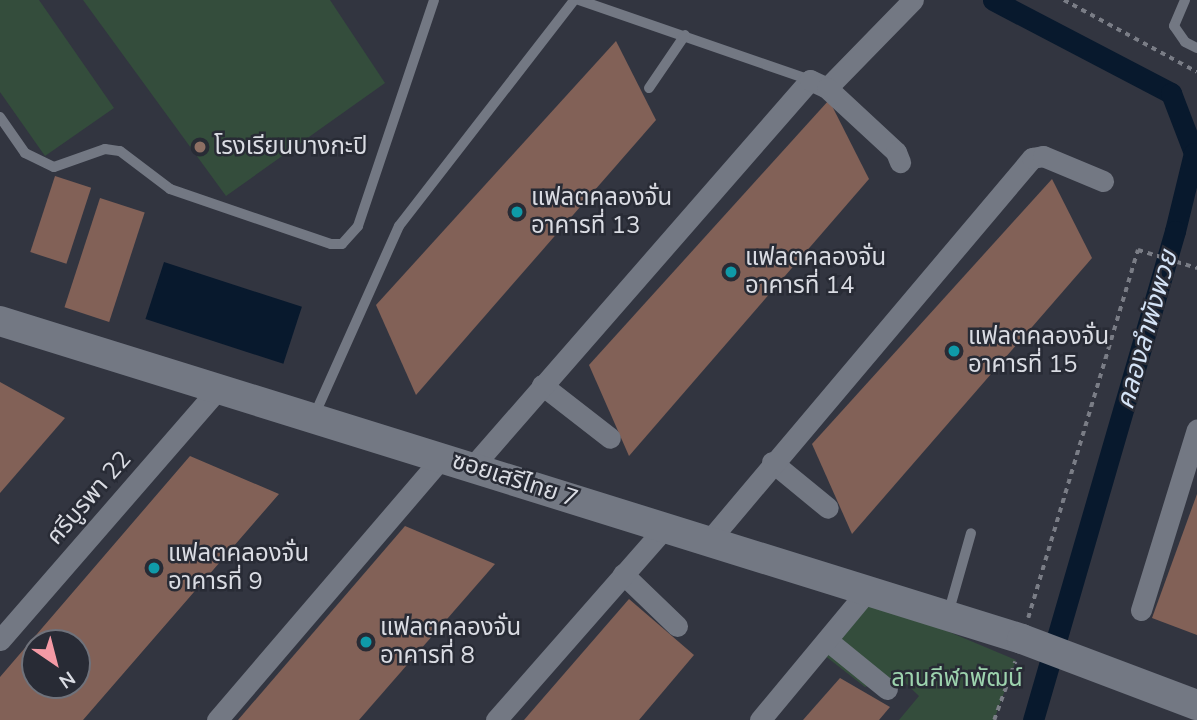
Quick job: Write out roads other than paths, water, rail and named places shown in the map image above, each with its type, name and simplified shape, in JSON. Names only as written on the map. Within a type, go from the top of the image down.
[{"type":"street","points":[[474,465],[542,385],[819,84],[914,0]]},
{"type":"street","points":[[819,84],[896,152],[900,162]]},
{"type":"street","points":[[707,543],[772,462],[1032,158],[1043,156],[1103,181]]},
{"type":"street","name":"ซอยเสรีไทย 7","points":[[4,328],[474,465],[663,530],[868,590],[1098,664],[1197,705]]},
{"type":"street","points":[[542,385],[610,438]]},
{"type":"street","name":"ศรีบูรพา 22","points":[[0,640],[217,390]]},
{"type":"street","points":[[1141,610],[1197,429]]},
{"type":"street","points":[[217,720],[443,456]]},
{"type":"street","points":[[772,462],[828,508]]},
{"type":"street","points":[[496,720],[663,530]]},
{"type":"street","points":[[622,574],[677,626]]},
{"type":"street","points":[[760,720],[868,590]]},
{"type":"street","points":[[828,641],[887,689]]},
{"type":"lane","points":[[0,117],[25,153],[54,167],[105,149],[120,151],[170,189],[331,244],[342,244],[358,226],[434,0]]},
{"type":"lane","points":[[313,416],[399,226],[574,0]]},
{"type":"lane","points":[[579,0],[819,84]]},
{"type":"lane","points":[[1185,0],[1174,26],[1185,42],[1197,48]]},
{"type":"lane","points":[[649,88],[685,35]]},
{"type":"lane","points":[[947,617],[971,533]]},
{"type":"water","points":[[164,262],[302,307],[283,364],[145,319]]},
{"type":"waterway","name":"คลองลำพังพวย","points":[[993,0],[1171,93],[1194,153],[1175,231],[1033,720]]},
{"type":"place","name":"โรงเรียนบางกะปิ","points":[[200,147]]},
{"type":"place","name":"แฟลตคลองจั่น อาคารที่ 13","points":[[517,212]]},
{"type":"place","name":"แฟลตคลองจั่น อาคารที่ 14","points":[[731,272]]},
{"type":"place","name":"แฟลตคลองจั่น อาคารที่ 15","points":[[954,351]]},
{"type":"place","name":"แฟลตคลองจั่น อาคารที่ 9","points":[[154,568]]},
{"type":"place","name":"แฟลตคลองจั่น อาคารที่ 8","points":[[366,642]]},
{"type":"park label","name":"ลานกีฬาพัฒน์","points":[[957,679]]}]
